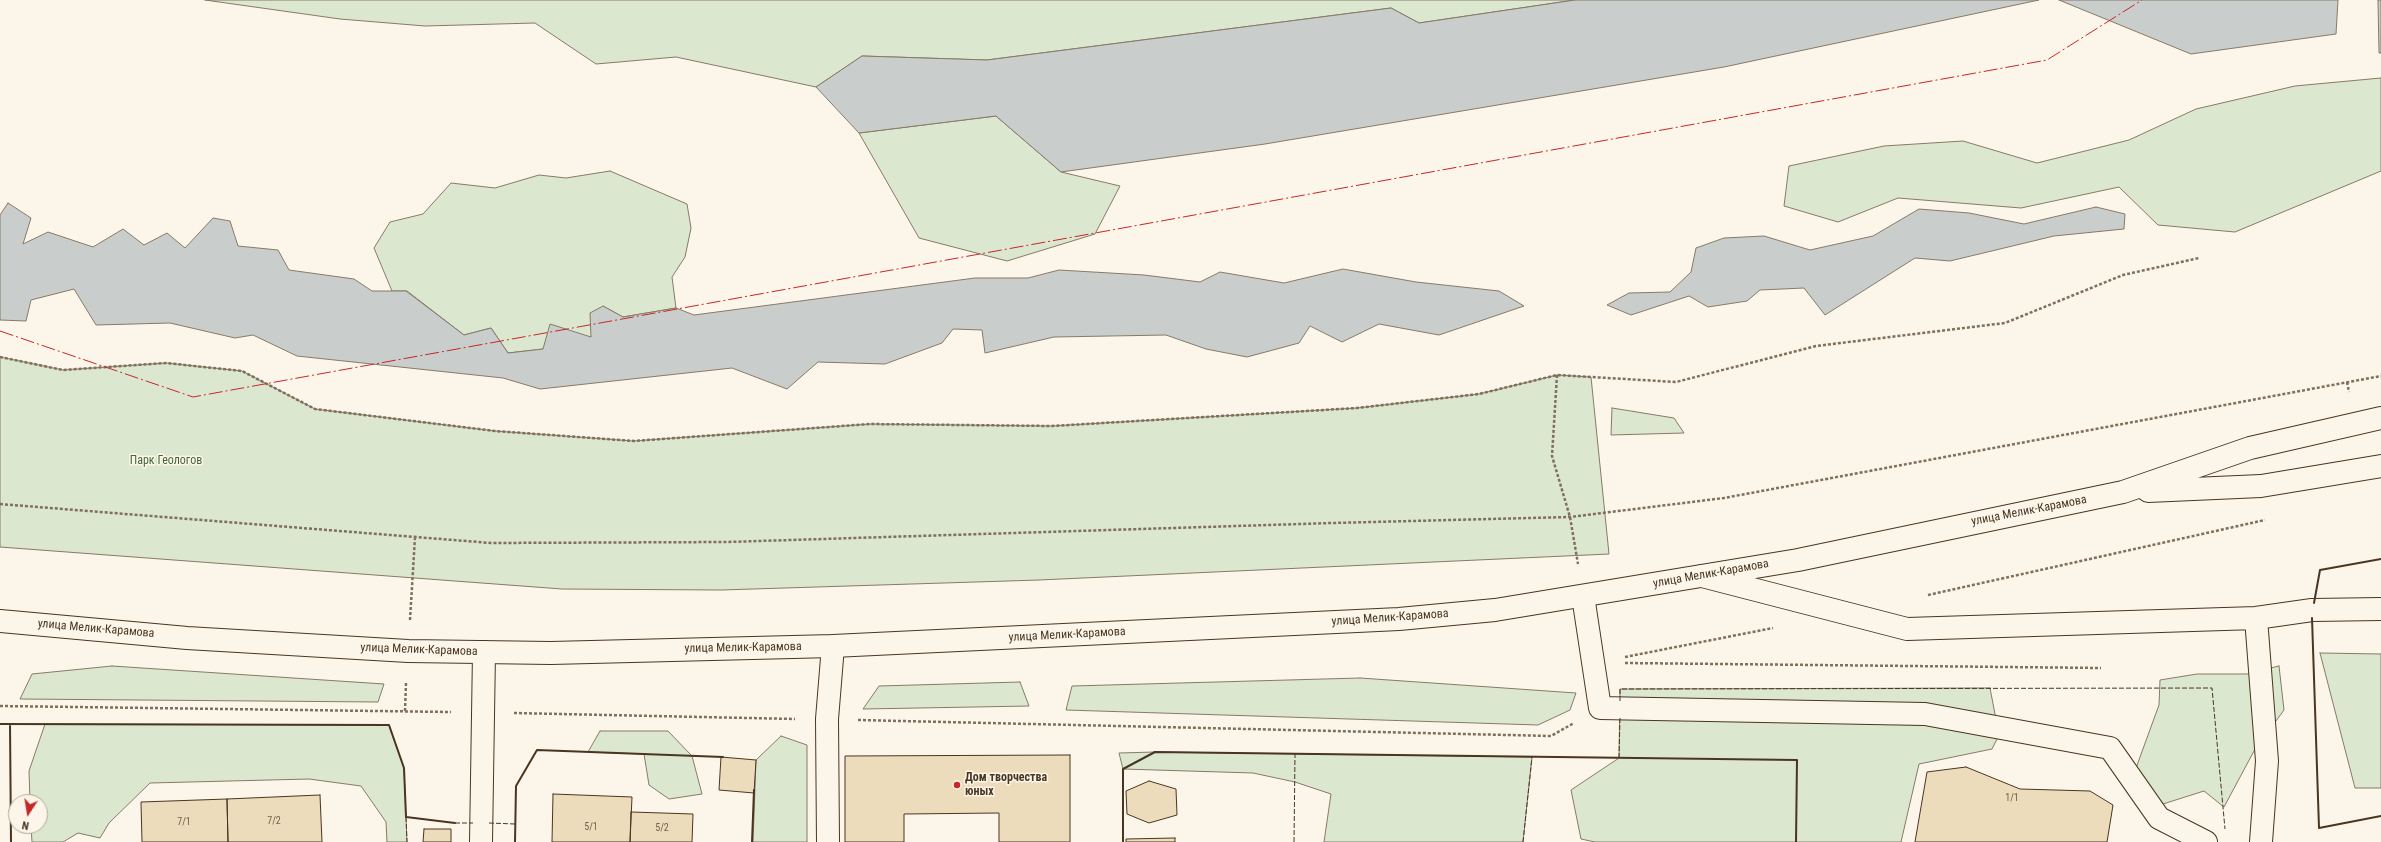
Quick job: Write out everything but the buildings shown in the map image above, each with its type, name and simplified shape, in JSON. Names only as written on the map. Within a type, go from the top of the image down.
[{"type":"main road","name":"улица Мелик-Карамова","points":[[0,621],[187,638],[408,651],[559,652],[833,646],[1399,619],[1495,610],[1798,560],[2123,492],[2250,448],[2381,418]]},
{"type":"main road","name":"улица Мелик-Карамова","points":[[2123,492],[2261,486],[2381,466]]},
{"type":"main road","points":[[1702,576],[1906,629],[2256,618],[2312,610],[2381,610]]},
{"type":"main road","points":[[1584,596],[1595,662],[1600,708],[1924,714],[2110,748],[2160,818],[2206,842]]},
{"type":"main road","points":[[2256,618],[2267,761],[2260,842]]},
{"type":"main road","points":[[828,842],[827,719],[833,646]]},
{"type":"main road","points":[[481,842],[484,652]]},
{"type":"path","points":[[0,357],[63,370],[166,363],[242,371],[315,409],[495,431],[634,441],[870,424],[1052,426],[1357,408],[1479,394],[1557,375],[1676,382],[1816,346],[2006,323],[2122,275],[2199,258]]},
{"type":"path","points":[[1557,375],[1552,456],[1570,517],[1584,596]]},
{"type":"path","points":[[0,504],[491,543],[727,542],[1324,523],[1570,517],[1724,498],[2381,376]]},
{"type":"path","points":[[1923,596],[2270,518]]},
{"type":"path","points":[[1595,662],[1778,627]]},
{"type":"path","points":[[1595,662],[2101,668]]},
{"type":"path","points":[[0,706],[482,712],[1551,736],[1600,708]]},
{"type":"green space","points":[[205,0],[1575,0],[1419,23],[1391,8],[987,60],[862,56],[816,87],[676,57],[596,64],[535,23],[425,26],[340,19]]},
{"type":"green space","points":[[2381,78],[2381,171],[2235,232],[2158,225],[2119,187],[2021,208],[1898,198],[1838,222],[1784,206],[1789,166],[1884,146],[1963,141],[2037,163],[2129,140],[2196,109],[2295,86]]},
{"type":"green space","points":[[996,116],[1061,172],[1120,186],[1095,234],[1007,261],[919,238],[859,133]]},
{"type":"green space","points":[[610,171],[687,204],[691,228],[685,257],[672,277],[676,308],[623,317],[603,306],[591,337],[543,349],[508,353],[491,328],[464,335],[407,291],[392,291],[374,248],[390,222],[423,214],[451,183],[495,188],[539,175],[566,178]]},
{"type":"green space","name":"Парк Геологов","points":[[0,357],[63,370],[166,363],[242,371],[315,409],[495,431],[633,441],[870,424],[1052,426],[1357,408],[1479,394],[1557,375],[1591,377],[1609,554],[1039,580],[721,590],[562,589],[0,547]]},
{"type":"green space","points":[[1612,408],[1674,418],[1684,433],[1611,435]]},
{"type":"green space","points":[[2320,653],[2381,654],[2381,788],[2355,788]]},
{"type":"green space","points":[[112,666],[384,684],[378,702],[20,699],[32,674]]},
{"type":"green space","points":[[2279,666],[2284,710],[2254,751],[2224,807],[2204,791],[2163,804],[2136,768],[2159,705],[2160,680],[2197,674],[2247,674]]},
{"type":"green space","points":[[1360,678],[1576,693],[1570,710],[1538,725],[1066,710],[1072,686]]},
{"type":"green space","points":[[1020,682],[1029,706],[863,709],[879,686]]},
{"type":"green space","points":[[1990,688],[1999,735],[1992,749],[1919,764],[1901,842],[1595,842],[1581,839],[1571,790],[1619,758],[1620,689]]},
{"type":"green space","points":[[45,724],[389,725],[404,768],[407,842],[387,842],[386,822],[361,786],[309,779],[150,783],[109,823],[100,838],[78,833],[63,842],[32,842],[32,834],[48,834],[48,794],[30,794],[29,771]]},
{"type":"green space","points":[[600,731],[668,731],[692,756],[702,794],[669,799],[649,785],[644,754],[588,752]]},
{"type":"green space","points":[[781,736],[807,745],[807,842],[753,842],[756,760]]},
{"type":"green space","points":[[1155,752],[1532,757],[1523,842],[1324,842],[1331,794],[1295,782],[1253,773],[1123,769],[1119,753]]},
{"type":"shaded area","points":[[1575,0],[2039,0],[1724,67],[1265,144],[1061,172],[996,116],[859,133],[816,87],[862,56],[987,60],[1391,8],[1419,23]]},
{"type":"shaded area","points":[[2059,0],[2338,0],[2336,34],[2191,54]]},
{"type":"shaded area","points":[[2378,0],[2381,0],[2381,53],[2379,53]]},
{"type":"shaded area","points":[[8,203],[31,218],[23,244],[48,232],[93,247],[123,229],[144,245],[167,233],[185,248],[213,218],[230,221],[238,246],[278,250],[289,270],[354,279],[372,291],[406,291],[464,335],[491,328],[508,353],[543,349],[550,324],[591,337],[590,313],[603,306],[623,317],[676,308],[694,315],[975,278],[1028,278],[1059,270],[1144,275],[1200,282],[1220,272],[1284,283],[1343,269],[1416,282],[1499,291],[1524,306],[1439,335],[1379,324],[1342,342],[1310,326],[1299,343],[1247,357],[1206,349],[1166,335],[1054,337],[985,353],[982,330],[953,329],[942,343],[885,364],[818,362],[787,389],[732,368],[540,389],[503,378],[297,356],[253,335],[235,338],[170,323],[96,325],[74,289],[31,300],[26,321],[0,320],[0,215]]},
{"type":"shaded area","points":[[2096,207],[2125,214],[2124,229],[2054,236],[1950,261],[1915,258],[1825,315],[1804,288],[1760,290],[1747,301],[1708,307],[1689,296],[1631,315],[1607,305],[1629,293],[1670,292],[1691,272],[1696,248],[1724,238],[1764,236],[1810,250],[1873,236],[1919,209],[1969,213],[2024,224]]},
{"type":"fence","points":[[1620,701],[1620,689],[2212,688],[2225,829]]},
{"type":"fence","points":[[1619,758],[1620,717]]},
{"type":"fence","points":[[1294,842],[1295,754]]},
{"type":"fence","points":[[1523,842],[1532,757]]},
{"type":"fence","points":[[406,817],[407,842]]},
{"type":"fence","points":[[455,823],[473,823]]},
{"type":"fence","points":[[489,823],[515,824]]},
{"type":"wall","points":[[2314,603],[2320,570],[2381,559]]},
{"type":"wall","points":[[2312,618],[2319,828],[2381,816]]},
{"type":"wall","points":[[0,724],[389,725],[404,768],[406,817],[455,823]]},
{"type":"wall","points":[[10,724],[11,842]]},
{"type":"wall","points":[[515,842],[516,786],[537,750],[723,757]]},
{"type":"wall","points":[[1123,842],[1123,769],[1155,752],[1797,760],[1796,842]]},
{"type":"wall","points":[[752,842],[754,790]]},
{"type":"power","points":[[0,331],[193,397],[2047,60],[2142,0]]},
{"type":"place","name":"Дом творчества юных","points":[[957,785]]}]
